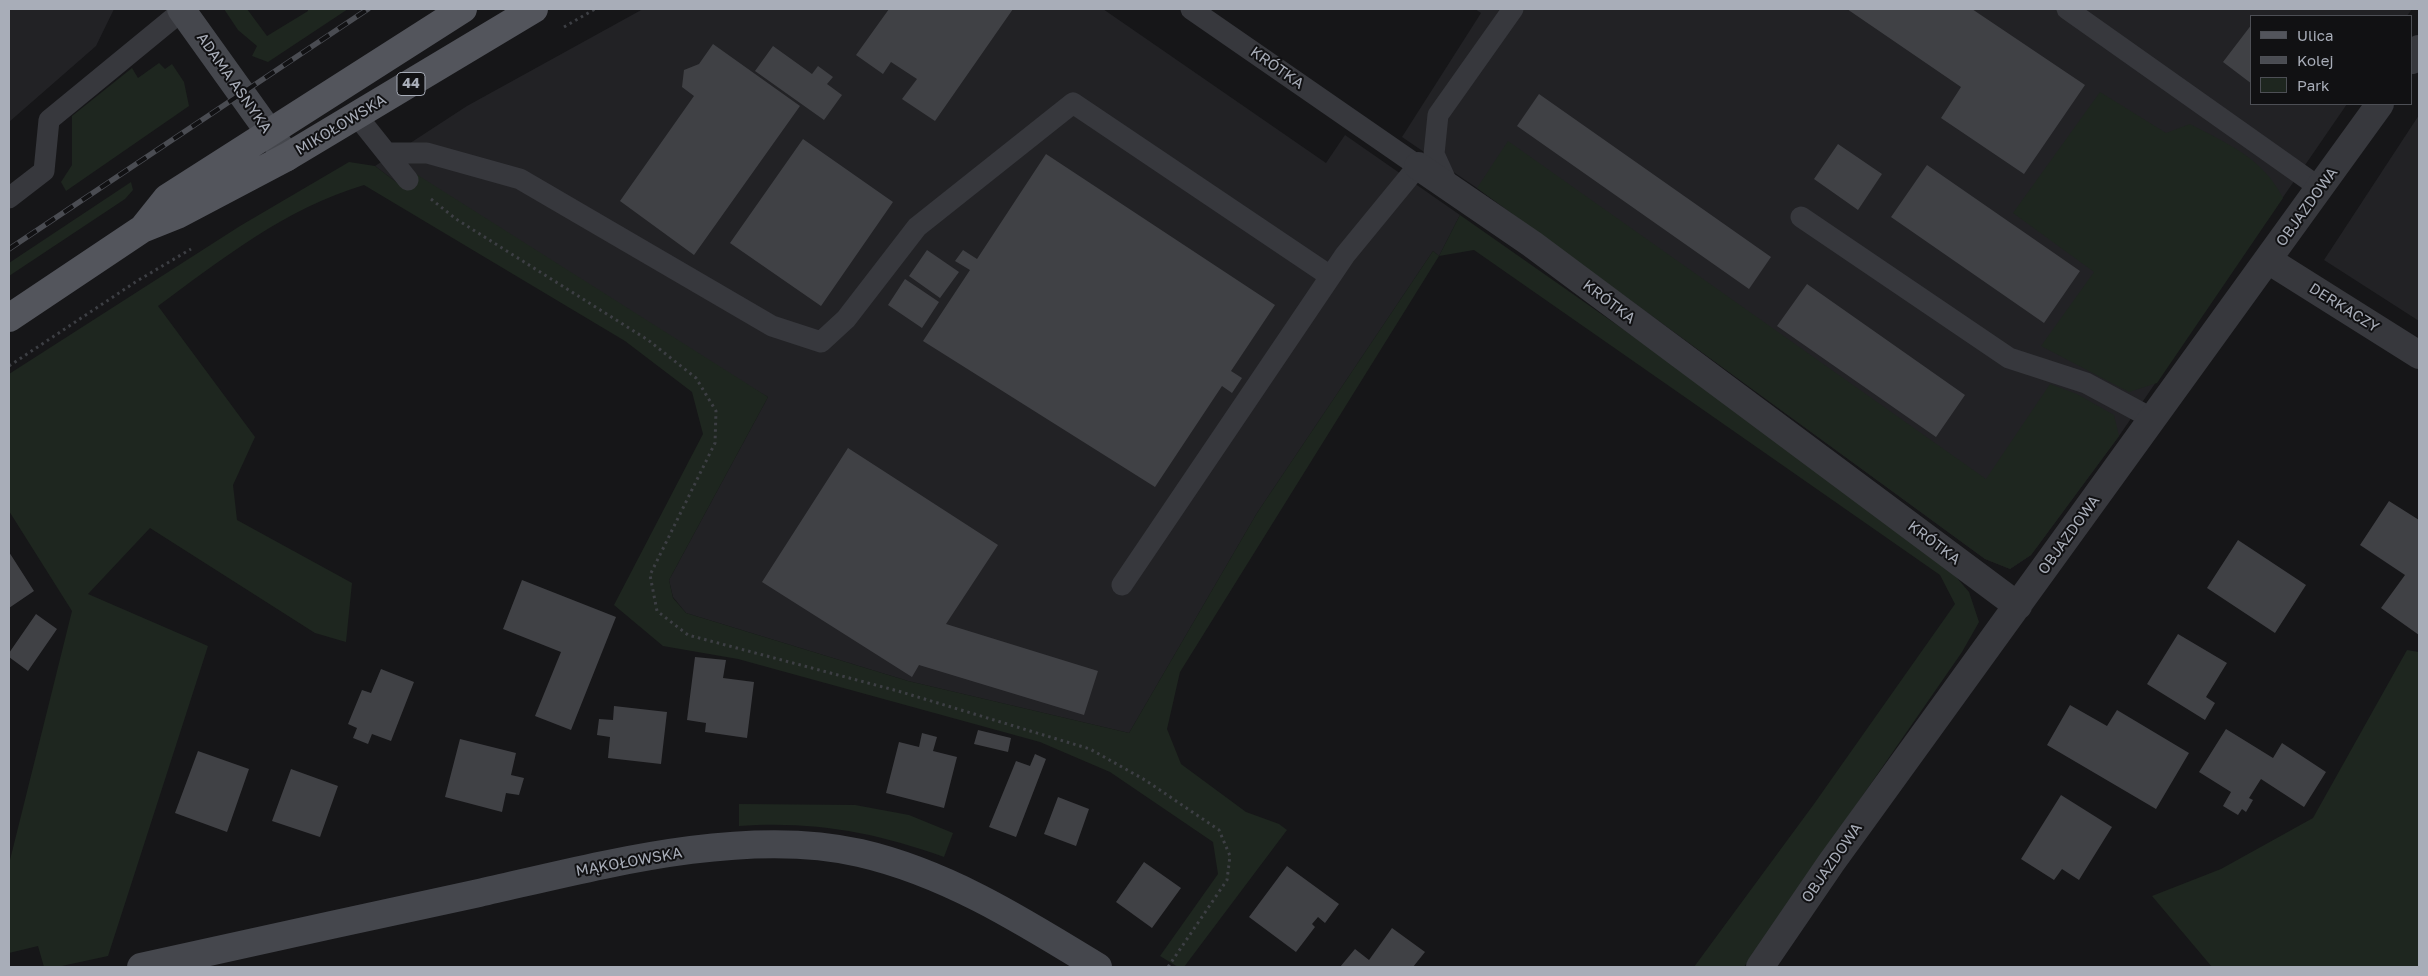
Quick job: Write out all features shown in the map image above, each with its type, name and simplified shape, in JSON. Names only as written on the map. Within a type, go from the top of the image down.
[{"type":"main road","name":"MIKOŁOWSKA","points":[[142,229],[167,198],[464,9]]},
{"type":"main road","name":"MIKOŁOWSKA","points":[[9,318],[142,229],[178,215],[287,157],[534,9]]},
{"type":"street","name":"ADAMA ASNYKA","points":[[182,10],[287,157]]},
{"type":"street","name":"OBJAZDOWA","points":[[1760,967],[1831,863],[2379,105]]},
{"type":"street","name":"KRÓTKA","points":[[1418,166],[1532,244],[2018,606]]},
{"type":"street","name":"DERKACZY","points":[[2268,260],[2419,355]]},
{"type":"street","name":"MĄKOŁOWSKA","points":[[141,967],[610,865],[731,844],[797,845],[859,852],[921,872],[980,897],[1098,967]]},
{"type":"lane","name":"KRÓTKA","points":[[1191,9],[1418,166]]},
{"type":"lane","points":[[1449,187],[1434,154],[1438,115],[1513,9]]},
{"type":"lane","points":[[2067,9],[2320,188]]},
{"type":"lane","points":[[9,198],[44,170],[49,120],[182,10]]},
{"type":"lane","points":[[387,153],[428,153],[520,179],[772,326],[821,342],[846,319],[917,227],[1073,103],[1330,276]]},
{"type":"lane","points":[[357,116],[408,180]]},
{"type":"lane","points":[[1122,585],[1344,255],[1418,166]]},
{"type":"lane","points":[[1801,217],[2009,358],[2086,383],[2154,419]]},
{"type":"path","points":[[408,180],[456,218],[648,340],[696,378],[716,411],[715,443],[650,575],[657,611],[688,635],[898,691],[1090,749],[1145,780],[1219,830],[1230,856],[1227,880],[1168,967]]},
{"type":"path","points":[[9,366],[137,281],[196,246]]},
{"type":"shaded area","points":[[9,9],[114,9],[96,46],[9,122]]},
{"type":"shaded area","points":[[643,9],[1103,9],[1326,163],[1345,135],[1460,215],[1439,256],[1433,251],[1257,513],[1129,733],[908,681],[686,613],[673,597],[669,580],[768,397],[404,188],[375,166],[467,106]]},
{"type":"shaded area","points":[[1475,9],[2412,9],[2408,15],[2250,15],[2250,105],[2346,105],[2119,436],[2031,555],[2010,569],[1985,559],[1477,188],[1402,137],[1481,13]]},
{"type":"shaded area","points":[[2419,115],[2419,321],[2324,260]]},
{"type":"green space","points":[[224,9],[247,9],[267,36],[308,11],[308,9],[348,9],[268,62],[252,56],[257,46],[238,30]]},
{"type":"green space","points":[[159,63],[165,69],[172,64],[184,82],[189,106],[66,191],[61,182],[72,165],[72,116],[132,68],[138,78]]},
{"type":"green space","points":[[2100,92],[2166,133],[2190,124],[2231,146],[2255,162],[2265,172],[2283,198],[2157,383],[2129,392],[2041,346],[2094,272],[2013,213]]},
{"type":"green space","points":[[1508,141],[1986,479],[2050,384],[2077,394],[2114,415],[2119,436],[2031,555],[2010,569],[1985,559],[1477,188]]},
{"type":"green space","points":[[349,162],[375,166],[404,188],[413,172],[768,397],[669,580],[673,598],[686,613],[908,681],[1129,733],[1257,513],[1433,251],[1439,256],[1180,672],[1167,729],[1181,764],[1246,812],[1279,824],[1287,830],[1184,967],[1178,967],[1160,956],[1218,874],[1213,842],[1110,772],[1040,742],[738,659],[663,646],[614,605],[703,434],[692,392],[625,341],[364,185],[335,195],[281,221],[231,253],[158,306],[255,437],[233,485],[237,520],[352,583],[346,642],[315,633],[150,528],[88,594],[208,646],[108,956],[57,967],[44,967],[38,946],[9,953],[9,864],[72,611],[9,511],[9,374],[240,226]]},
{"type":"green space","points":[[131,182],[133,190],[125,199],[9,276],[9,263]]},
{"type":"green space","points":[[1460,215],[1677,367],[1940,558],[1969,592],[1979,622],[1962,652],[1744,967],[1694,967],[1814,804],[1955,604],[1940,575],[1474,250],[1439,256]]},
{"type":"green space","points":[[2407,650],[2419,652],[2419,967],[2212,967],[2152,896],[2221,869],[2313,818]]},
{"type":"green space","points":[[739,804],[855,805],[909,815],[953,833],[944,857],[893,841],[843,830],[793,825],[739,826]]},
{"type":"building","points":[[889,9],[1013,9],[935,121],[902,99],[917,79],[891,62],[883,74],[856,55]]},
{"type":"building","points":[[1847,9],[1972,9],[2085,85],[2024,174],[1941,118],[1961,87]]},
{"type":"building","points":[[2250,27],[2250,82],[2223,62]]},
{"type":"building","points":[[713,44],[800,106],[694,255],[620,201],[694,96],[682,87],[684,70],[699,64]]},
{"type":"building","points":[[773,46],[812,74],[818,66],[833,77],[827,84],[842,95],[824,120],[755,71]]},
{"type":"building","points":[[1539,94],[1771,257],[1749,289],[1517,126]]},
{"type":"building","points":[[803,139],[893,202],[821,306],[730,243]]},
{"type":"building","points":[[1838,144],[1882,174],[1858,210],[1814,179]]},
{"type":"building","points":[[1046,154],[1275,305],[1231,371],[1242,378],[1232,393],[1222,386],[1155,487],[923,341],[970,270],[955,261],[963,250],[977,259]]},
{"type":"building","points":[[1927,165],[2080,271],[2044,323],[1891,217]]},
{"type":"building","points":[[927,250],[959,272],[940,298],[909,276]]},
{"type":"building","points":[[905,279],[939,302],[922,328],[888,305]]},
{"type":"building","points":[[1807,284],[1965,395],[1936,437],[1777,326]]},
{"type":"building","points":[[848,448],[998,545],[946,624],[1098,671],[1084,715],[919,665],[912,677],[762,582]]},
{"type":"building","points":[[2389,501],[2419,520],[2419,635],[2381,608],[2405,575],[2360,545]]},
{"type":"building","points":[[2238,540],[2306,585],[2275,633],[2207,588]]},
{"type":"building","points":[[9,552],[34,591],[9,608]]},
{"type":"building","points":[[522,580],[616,617],[571,730],[535,716],[561,652],[503,629]]},
{"type":"building","points":[[36,614],[57,629],[28,671],[9,657],[9,653]]},
{"type":"building","points":[[2178,634],[2227,663],[2206,697],[2215,703],[2205,720],[2147,684]]},
{"type":"building","points":[[695,657],[726,660],[723,678],[754,682],[747,738],[705,732],[706,723],[687,720]]},
{"type":"building","points":[[381,669],[414,682],[391,741],[372,734],[368,744],[353,738],[357,728],[348,724],[362,690],[371,693]]},
{"type":"building","points":[[2070,705],[2107,726],[2117,710],[2189,753],[2156,809],[2047,745]]},
{"type":"building","points":[[614,706],[667,712],[661,764],[608,758],[610,737],[597,735],[599,719],[613,720]]},
{"type":"building","points":[[2226,729],[2273,758],[2282,743],[2326,772],[2304,807],[2261,779],[2249,798],[2253,800],[2246,812],[2242,809],[2238,815],[2223,806],[2231,792],[2199,772]]},
{"type":"building","points":[[978,730],[1011,738],[1008,752],[974,744]]},
{"type":"building","points":[[922,733],[937,737],[933,751],[957,757],[944,808],[886,793],[899,742],[919,747]]},
{"type":"building","points":[[460,739],[516,753],[511,775],[524,778],[519,795],[506,793],[502,812],[445,797]]},
{"type":"building","points":[[198,751],[249,769],[227,832],[175,813]]},
{"type":"building","points":[[1035,754],[1046,759],[1016,837],[989,827],[1016,761],[1030,766]]},
{"type":"building","points":[[291,769],[338,786],[320,837],[272,821]]},
{"type":"building","points":[[2061,795],[2112,827],[2079,880],[2062,869],[2054,880],[2021,859]]},
{"type":"building","points":[[1058,797],[1089,809],[1076,846],[1044,834]]},
{"type":"building","points":[[1144,862],[1181,888],[1152,928],[1116,902]]},
{"type":"building","points":[[1287,866],[1339,904],[1325,923],[1318,917],[1312,924],[1315,927],[1296,952],[1249,917]]},
{"type":"building","points":[[1392,928],[1425,952],[1413,967],[1340,967],[1355,949],[1369,960]]},
{"type":"railway","points":[[9,249],[368,9]]}]
